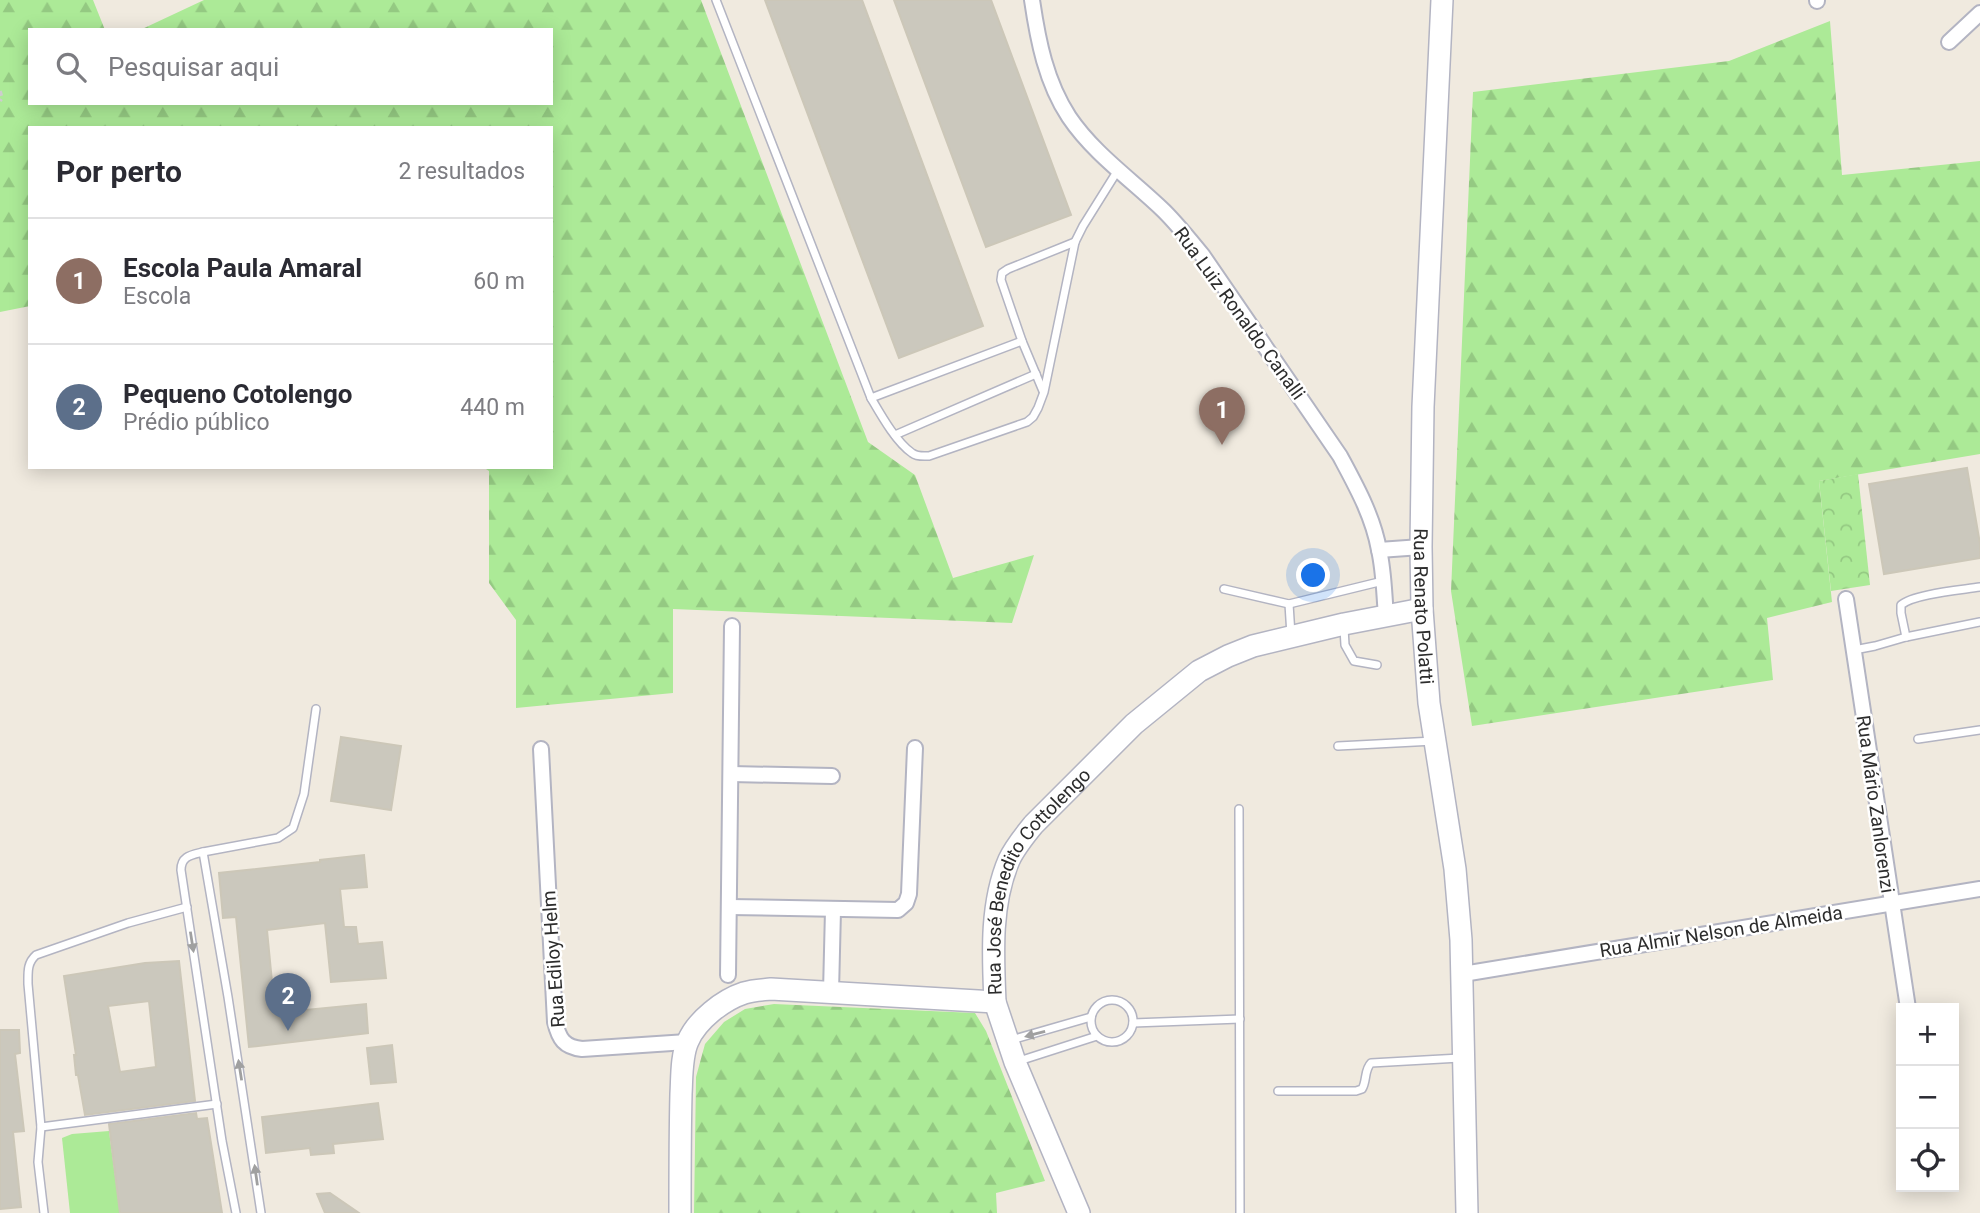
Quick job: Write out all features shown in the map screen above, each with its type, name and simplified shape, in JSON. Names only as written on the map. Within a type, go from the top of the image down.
[{"type":"main road","name":"Rua Renato Polatti","points":[[1442,0],[1423,407],[1420,547],[1429,703],[1455,869],[1461,927],[1467,1213]]},
{"type":"main road","name":"Rua José Benedito Cottolengo","points":[[687,1042],[695,1029],[729,1000],[743,993],[771,989],[995,1002],[994,943],[997,907],[1010,859],[1034,824],[1134,724],[1199,671],[1240,651],[1344,624],[1422,609]]},
{"type":"main road","points":[[995,1002],[1015,1062],[1079,1213]]},
{"type":"main road","points":[[680,1213],[682,1080],[687,1042]]},
{"type":"street","name":"Rua Luiz Ronaldo Canalli","points":[[1032,0],[1042,55],[1053,86],[1069,116],[1085,138],[1183,231],[1203,256],[1323,429],[1357,488],[1371,521],[1379,550],[1386,615]]},
{"type":"street","points":[[1949,41],[1980,13]]},
{"type":"street","points":[[1379,550],[1420,547]]},
{"type":"street","name":"Rua Mário Zanlorenzi","points":[[1846,599],[1907,1003]]},
{"type":"street","points":[[728,975],[732,626]]},
{"type":"street","points":[[729,907],[898,910],[906,903],[909,894],[915,748]]},
{"type":"street","name":"Rua Ediloy Helm","points":[[541,749],[557,1033],[562,1042],[582,1049],[687,1042]]},
{"type":"street","points":[[731,774],[832,776]]},
{"type":"street","name":"Rua Almir Nelson de Almeida","points":[[1463,974],[1980,888]]},
{"type":"street","points":[[831,992],[833,910]]},
{"type":"lane","points":[[716,0],[871,398],[884,421],[912,454],[929,456],[1027,422],[1033,417],[1044,392],[1075,242],[1118,170]]},
{"type":"lane","points":[[1044,392],[1022,341],[1001,280],[1002,274],[1008,269],[1075,242]]},
{"type":"lane","points":[[871,398],[1022,341]]},
{"type":"lane","points":[[895,435],[1036,373]]},
{"type":"lane","points":[[1224,589],[1289,604],[1383,581]]},
{"type":"lane","points":[[1906,637],[1901,613],[1901,605],[1905,601],[1980,587]]},
{"type":"lane","points":[[1289,604],[1292,636]]},
{"type":"lane","points":[[1854,650],[1980,622]]},
{"type":"lane","points":[[1344,624],[1345,645],[1354,661],[1377,665]]},
{"type":"lane","points":[[236,1213],[181,863],[190,855],[278,838],[293,828],[303,794],[316,709]]},
{"type":"lane","points":[[1917,739],[1980,730]]},
{"type":"lane","points":[[1338,746],[1435,741]]},
{"type":"lane","points":[[1239,809],[1240,1213]]},
{"type":"lane","points":[[203,852],[261,1213]]},
{"type":"lane","points":[[44,1213],[38,1162],[41,1127],[29,984],[31,960],[36,955],[128,923],[187,907]]},
{"type":"lane","points":[[1115,1000],[1128,1008],[1133,1023],[1125,1037],[1111,1042],[1097,1036],[1091,1017],[1100,1004],[1115,1000]]},
{"type":"lane","points":[[1007,1041],[1091,1017]]},
{"type":"lane","points":[[1133,1023],[1240,1019]]},
{"type":"lane","points":[[1015,1062],[1097,1036]]},
{"type":"lane","points":[[1278,1091],[1362,1090],[1371,1063],[1464,1058]]},
{"type":"lane","points":[[41,1127],[217,1104]]},
{"type":"path","points":[[0,91],[0,102]]},
{"type":"green space","points":[[0,0],[93,0],[104,28],[28,28],[28,105],[553,105],[553,28],[144,28],[204,0],[701,0],[868,442],[915,475],[953,578],[1034,555],[1012,623],[673,609],[673,693],[516,708],[516,620],[489,583],[489,471],[486,469],[553,469],[553,126],[28,126],[28,306],[0,312]]},
{"type":"green space","points":[[1830,21],[1842,175],[1980,161],[1980,454],[1819,481],[1832,602],[1767,618],[1773,680],[1472,726],[1451,591],[1473,92],[1729,61]]},
{"type":"green space","points":[[1858,474],[1870,585],[1831,591],[1819,481]]},
{"type":"green space","points":[[774,1004],[975,1013],[986,1031],[1045,1181],[996,1193],[997,1213],[694,1213],[696,1077],[705,1044],[724,1022],[745,1009]]},
{"type":"green space","points":[[109,1131],[120,1213],[70,1213],[62,1138],[72,1134]]},
{"type":"building","points":[[765,0],[862,0],[983,326],[899,358]]},
{"type":"building","points":[[894,0],[991,0],[1071,215],[986,247]]},
{"type":"building","points":[[1967,468],[1980,558],[1884,574],[1869,484]]},
{"type":"building","points":[[341,737],[401,746],[391,810],[331,801]]},
{"type":"building","points":[[364,855],[367,887],[340,889],[344,927],[356,927],[358,944],[382,942],[386,978],[331,982],[325,923],[267,930],[275,1013],[366,1004],[368,1033],[249,1047],[236,917],[223,918],[219,873]]},
{"type":"building","points":[[179,961],[195,1101],[85,1115],[76,1075],[76,1055],[64,976],[145,963]],"holes":[[[149,1001],[156,1067],[120,1072],[108,1006]]]},
{"type":"building","points":[[0,1030],[19,1030],[20,1053],[15,1054],[24,1131],[13,1132],[21,1207],[0,1209]]},
{"type":"building","points":[[392,1045],[396,1082],[371,1084],[367,1048]]},
{"type":"building","points":[[378,1103],[383,1139],[333,1144],[334,1153],[311,1155],[310,1148],[266,1153],[262,1117]]},
{"type":"building","points":[[196,1113],[197,1119],[207,1118],[222,1213],[120,1213],[109,1124]]},
{"type":"building","points":[[330,1193],[359,1213],[325,1213],[317,1194]]},
{"type":"place","name":"Escola Paula Amaral","points":[[1222,445]]},
{"type":"place","name":"Pequeno Cotolengo","points":[[288,1031]]}]
